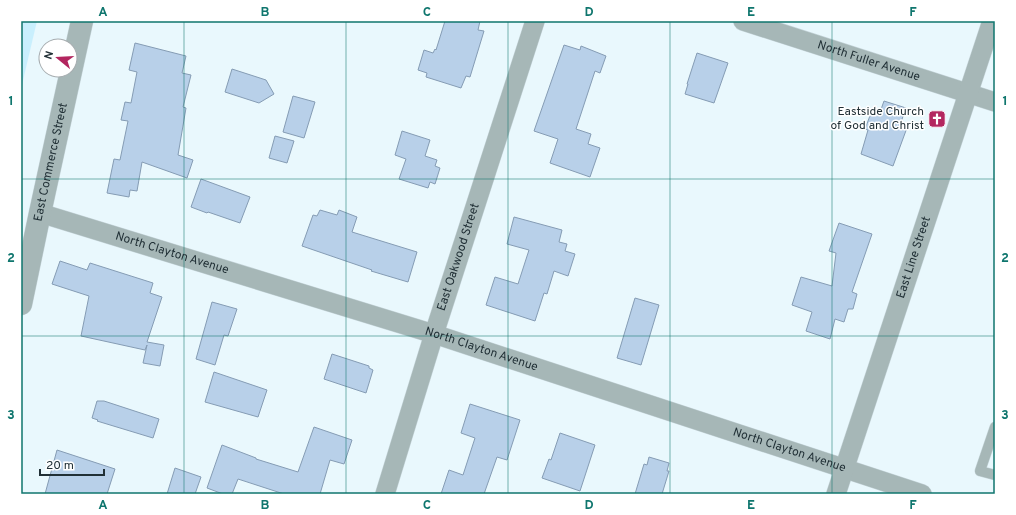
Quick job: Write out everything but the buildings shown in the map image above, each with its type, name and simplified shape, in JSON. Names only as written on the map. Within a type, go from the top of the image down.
[{"type":"street","name":"East Commerce Street","points":[[21,304],[25,262],[40,213],[82,21]]},
{"type":"street","name":"East Oakwood Street","points":[[385,494],[434,334],[535,21]]},
{"type":"street","name":"North Fuller Avenue","points":[[743,21],[995,102]]},
{"type":"street","name":"East Line Street","points":[[836,494],[992,21]]},
{"type":"street","name":"North Clayton Avenue","points":[[40,213],[434,334],[922,494]]},
{"type":"lane","points":[[995,427],[980,471],[995,475]]},
{"type":"shaded area","points":[[21,21],[37,21],[21,89]]},
{"type":"place","name":"Eastside Church of God and Christ","points":[[937,119]]}]
